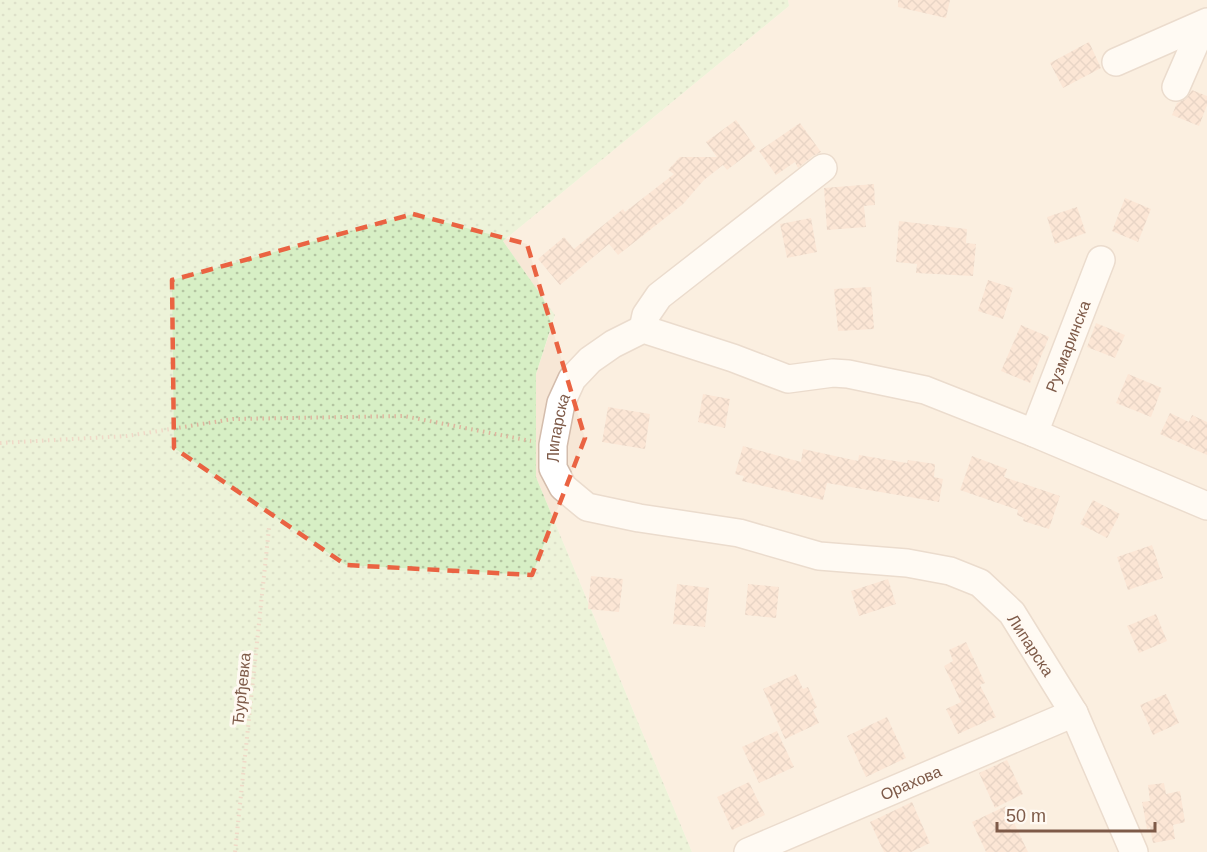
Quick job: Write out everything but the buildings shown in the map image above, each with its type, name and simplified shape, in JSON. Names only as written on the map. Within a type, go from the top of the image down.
[{"type":"street","points":[[1116,62],[1207,23]]},
{"type":"street","points":[[1176,87],[1199,34],[1207,23]]},
{"type":"street","points":[[823,168],[658,296],[646,315],[643,329],[733,358],[788,379],[833,373],[848,374],[925,390],[1207,506]]},
{"type":"street","name":"Рузмаринска","points":[[1034,433],[1101,260]]},
{"type":"street","name":"Липарска","points":[[643,329],[613,344],[590,360],[572,379],[561,403],[553,445],[553,468],[563,488],[587,507],[639,518],[740,533],[819,556],[907,563],[950,571],[980,583],[1012,613],[1074,713],[1134,852]]},
{"type":"street","name":"Орахова","points":[[748,852],[1074,713]]},
{"type":"path","points":[[0,443],[128,436],[233,419],[404,416],[553,445]]},
{"type":"path","name":"Ђурђевка","points":[[235,852],[269,528]]},
{"type":"highlighted area","points":[[413,214],[527,244],[585,438],[532,575],[346,565],[174,448],[172,280]]},
{"type":"shaded area","points":[[788,0],[1207,0],[1207,852],[692,852],[536,477],[536,374],[555,316],[503,241],[789,6]]},
{"type":"green space","points":[[0,0],[788,0],[789,6],[503,241],[555,315],[536,374],[536,477],[692,852],[0,852]]}]
